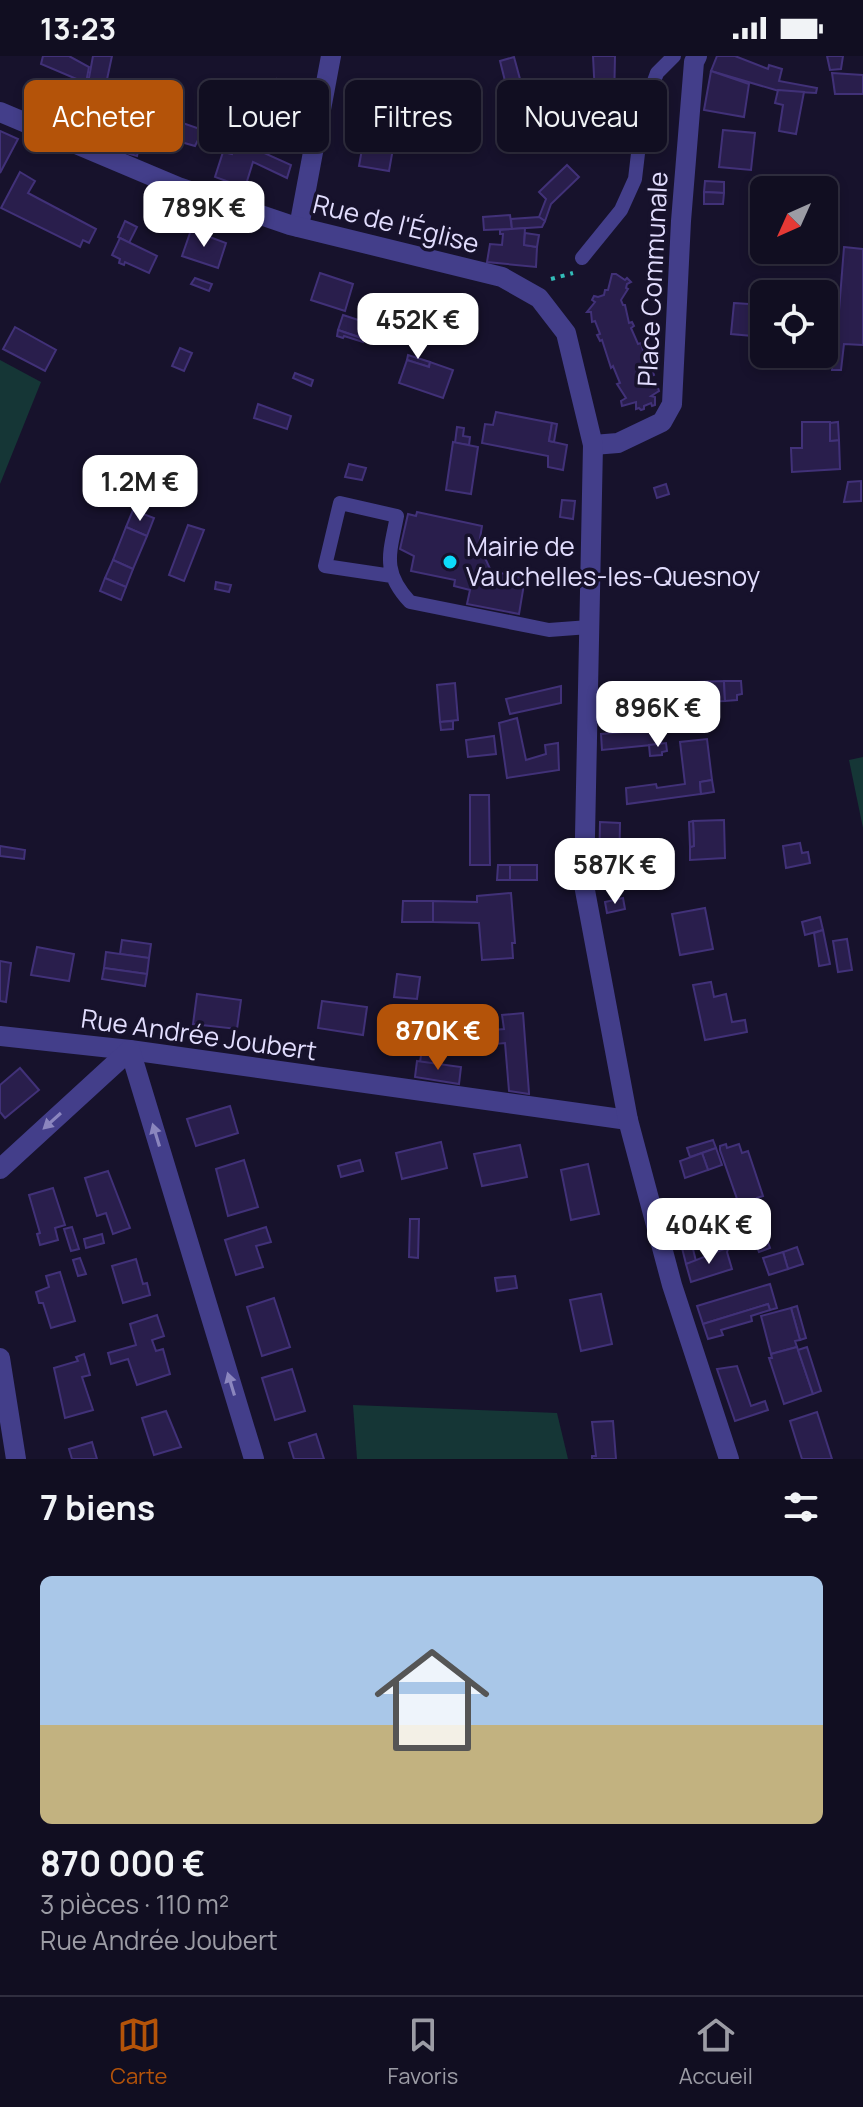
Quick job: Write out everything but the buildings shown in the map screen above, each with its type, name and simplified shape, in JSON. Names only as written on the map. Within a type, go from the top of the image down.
[{"type":"street","points":[[299,227],[331,56]]},
{"type":"street","name":"Place Communale","points":[[593,445],[618,443],[662,422],[672,404],[681,221],[696,59]]},
{"type":"street","name":"Rue de l'Église","points":[[0,112],[178,187],[299,227],[502,277],[539,298],[566,333],[593,445],[584,885],[628,1120],[672,1285],[729,1459]]},
{"type":"street","name":"Rue Andrée Joubert","points":[[0,1036],[130,1050],[628,1120]]},
{"type":"street","points":[[0,1169],[130,1050],[254,1459]]},
{"type":"street","points":[[0,1358],[16,1459]]},
{"type":"lane","points":[[582,258],[621,210],[635,179],[643,111],[657,73],[674,56]]},
{"type":"lane","points":[[392,576],[325,566],[340,503],[397,516],[388,566],[397,588],[410,602],[549,630],[589,627]]},
{"type":"path","points":[[539,298],[552,277],[573,273],[582,258]]},
{"type":"green space","points":[[0,360],[41,382],[0,484]]},
{"type":"green space","points":[[863,757],[863,828],[849,760]]},
{"type":"green space","points":[[353,1405],[557,1413],[568,1459],[357,1459]]},
{"type":"place","name":"Mairie de Vauchelles-les-Quesnoy","points":[[450,562]]}]
